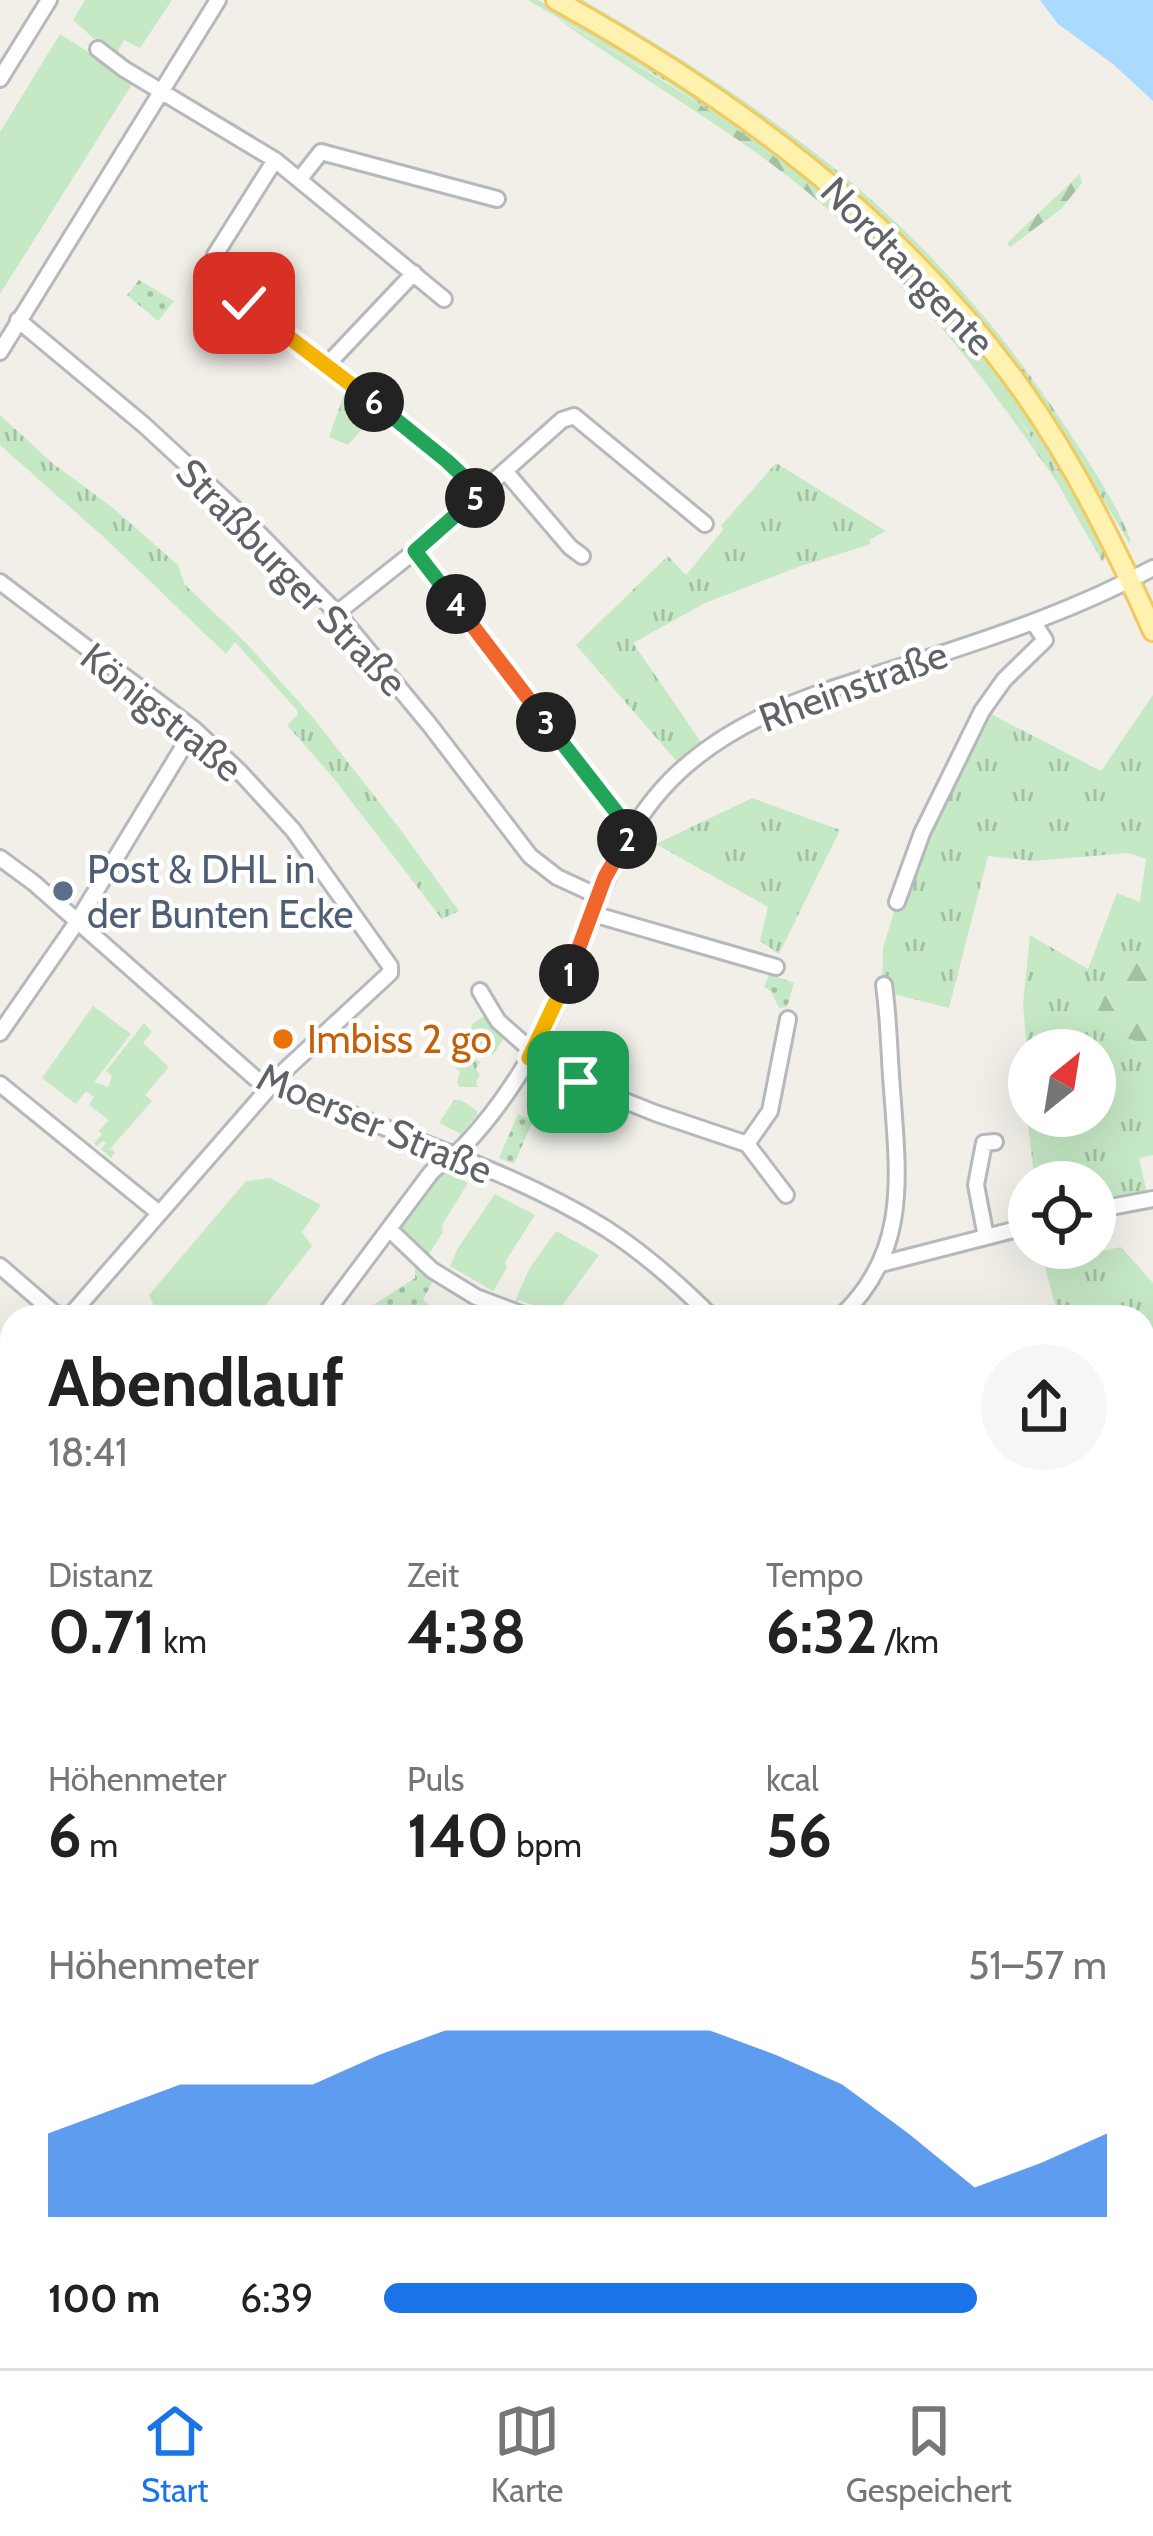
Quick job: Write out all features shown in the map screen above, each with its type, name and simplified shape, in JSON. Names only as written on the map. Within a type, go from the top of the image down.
[{"type":"main road","name":"Nordtangente","points":[[556,0],[769,133],[909,256],[1023,392],[1095,511],[1153,631]]},
{"type":"street","points":[[0,79],[49,0]]},
{"type":"street","points":[[0,352],[218,0]]},
{"type":"street","points":[[98,49],[275,160],[444,299]]},
{"type":"street","points":[[299,179],[321,152],[497,199]]},
{"type":"street","points":[[275,160],[215,256],[215,277],[481,493]]},
{"type":"street","points":[[325,367],[413,273]]},
{"type":"street","name":"Straßburger Straße","points":[[18,320],[144,425],[338,613],[530,856],[557,877],[598,896]]},
{"type":"street","points":[[338,613],[562,420],[574,416],[705,524]]},
{"type":"street","points":[[506,472],[582,556]]},
{"type":"street","points":[[415,551],[631,831]]},
{"type":"street","name":"Rheinstraße","points":[[332,1305],[430,1174],[472,1136],[531,1055],[575,961],[605,877],[631,831],[677,773],[758,716],[1034,622],[1153,568]]},
{"type":"street","name":"Königstraße","points":[[0,582],[194,729],[239,771],[293,830],[390,966],[390,973],[282,1072],[272,1087]]},
{"type":"street","points":[[897,902],[922,833],[982,711],[1004,680],[1045,640],[1034,622]]},
{"type":"street","points":[[0,1034],[77,922],[194,729]]},
{"type":"street","name":"Moerser Straße","points":[[0,858],[255,1078],[545,1195],[653,1262],[699,1305]]},
{"type":"street","points":[[592,914],[776,967]]},
{"type":"street","points":[[853,1305],[881,1264],[894,1227],[898,1181],[884,986]]},
{"type":"street","points":[[480,991],[498,1022],[531,1055],[578,1082],[747,1144],[786,1195]]},
{"type":"street","points":[[747,1144],[770,1111],[788,1019]]},
{"type":"street","points":[[0,1084],[159,1213]]},
{"type":"street","points":[[79,1305],[272,1087]]},
{"type":"street","points":[[986,1238],[976,1185],[984,1143],[995,1142]]},
{"type":"street","points":[[1116,1206],[1153,1199]]},
{"type":"street","points":[[390,1230],[432,1270],[496,1305]]},
{"type":"street","points":[[881,1264],[1008,1232]]},
{"type":"street","points":[[0,1266],[45,1305]]},
{"type":"green space","points":[[85,0],[172,0],[140,48],[124,40],[114,57],[73,20]]},
{"type":"green space","points":[[528,0],[538,0],[618,46],[748,129],[823,187],[894,252],[959,323],[1017,399],[1108,556],[1102,561],[1026,428],[972,351],[909,281],[749,138],[669,83]]},
{"type":"green space","points":[[575,0],[583,0],[642,35],[756,109],[847,179],[916,242],[980,311],[1037,385],[1100,481],[1131,541],[1009,362],[965,307],[866,204],[733,96]]},
{"type":"green space","points":[[557,18],[745,135],[865,235],[984,367],[1062,489],[938,324],[831,212],[733,137]]},
{"type":"green space","points":[[60,34],[134,81],[0,294],[0,132]]},
{"type":"green space","points":[[1080,174],[1082,183],[1061,209],[1010,247],[1007,243]]},
{"type":"green space","points":[[139,280],[174,301],[158,321],[127,295]]},
{"type":"green space","points":[[345,392],[375,415],[348,445],[329,437]]},
{"type":"green space","points":[[0,415],[178,565],[185,585],[247,644],[315,720],[459,911],[442,919],[287,725],[298,714],[296,709],[235,642],[226,654],[0,445]]},
{"type":"green space","points":[[776,463],[886,531],[869,540],[871,544],[705,603],[633,643],[703,745],[679,764],[576,645],[668,556],[686,575]]},
{"type":"green space","points":[[1153,695],[1153,1155],[1139,1158],[1147,1194],[1116,1201],[1116,1161],[1032,1161],[1029,1137],[1116,1137],[1116,1029],[1025,1029],[1023,1004],[1030,935],[1088,969],[1117,893],[1140,902],[1146,859],[1128,853],[1034,861],[988,856],[949,1008],[882,991],[883,948],[897,902],[983,710],[1101,771]]},
{"type":"green space","points":[[752,798],[840,830],[779,954],[760,941],[768,907],[656,844]]},
{"type":"green space","points":[[1141,954],[1153,960],[1153,1045],[1116,1036],[1116,1029],[1089,1029],[1121,962]]},
{"type":"green space","points":[[769,974],[794,983],[787,1007],[779,1008],[764,987]]},
{"type":"green space","points":[[93,1006],[131,1034],[94,1082],[108,1087],[112,1076],[106,1071],[144,1023],[152,1032],[143,1043],[169,1067],[145,1095],[152,1101],[110,1149],[115,1152],[111,1158],[101,1149],[106,1143],[94,1144],[109,1120],[89,1105],[94,1097],[86,1091],[76,1104],[42,1078]]},
{"type":"green space","points":[[486,1015],[506,1035],[493,1055],[484,1050],[478,1057],[462,1043],[472,1024]]},
{"type":"green space","points":[[458,1049],[480,1062],[475,1070],[480,1074],[478,1087],[457,1083]]},
{"type":"green space","points":[[454,1100],[477,1111],[461,1134],[439,1123]]},
{"type":"green space","points":[[518,1114],[533,1121],[514,1164],[499,1158]]},
{"type":"green space","points":[[444,1172],[468,1183],[424,1262],[398,1232]]},
{"type":"green space","points":[[270,1178],[321,1205],[302,1232],[312,1246],[265,1305],[154,1305],[149,1295],[246,1181]]},
{"type":"green space","points":[[495,1194],[535,1215],[493,1291],[450,1266]]},
{"type":"green space","points":[[556,1231],[599,1255],[563,1305],[519,1300],[514,1305],[529,1269]]},
{"type":"green space","points":[[1121,1247],[1153,1283],[1153,1305],[1055,1305],[1046,1269],[1116,1269],[1116,1248]]},
{"type":"green space","points":[[415,1261],[435,1277],[423,1300],[430,1305],[373,1305],[415,1278]]},
{"type":"water","points":[[1040,0],[1153,0],[1153,101],[1058,24]]},
{"type":"place","name":"Post & DHL in der Bunten Ecke","points":[[63,891]]},
{"type":"place","name":"Imbiss 2 go","points":[[283,1039]]},
{"type":"route","points":[[244,303],[410,431],[481,493],[415,551],[631,831],[605,877],[575,961],[529,1058],[578,1082]]}]
